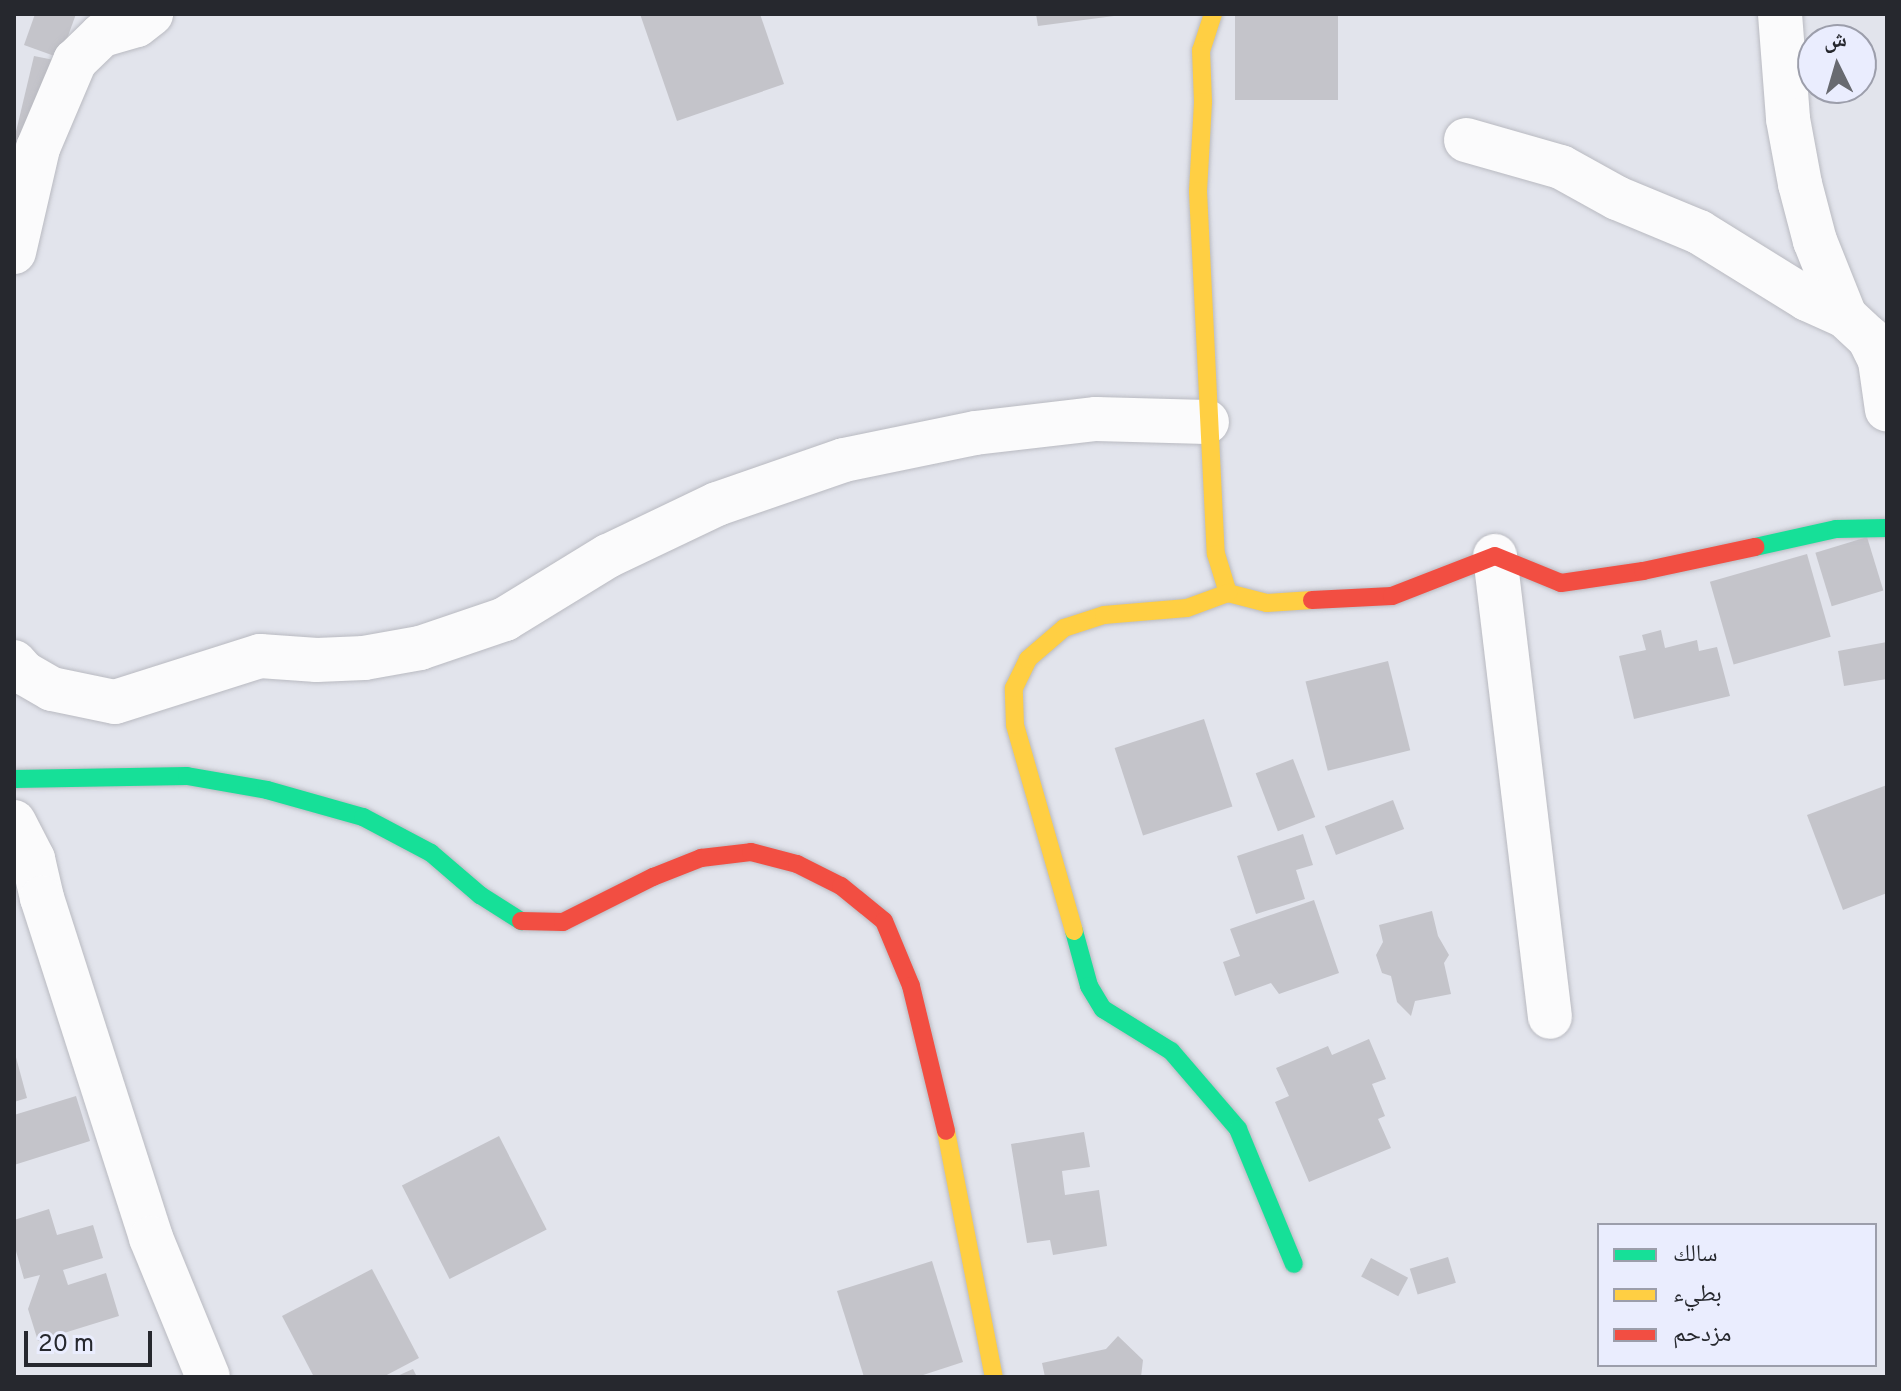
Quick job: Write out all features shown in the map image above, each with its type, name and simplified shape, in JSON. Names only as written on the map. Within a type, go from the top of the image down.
[{"type":"street","points":[[14,252],[38,148],[75,61],[102,35],[137,25],[151,14]]},
{"type":"street","points":[[1213,14],[1201,50],[1203,102],[1198,191],[1205,293],[1207,422],[1216,554],[1228,593]]},
{"type":"street","points":[[1780,14],[1788,119],[1800,184],[1815,241],[1845,316]]},
{"type":"street","points":[[1466,140],[1561,167],[1617,198],[1699,232],[1807,299],[1845,316],[1869,338],[1880,361],[1887,410]]},
{"type":"street","points":[[14,662],[24,673],[52,689],[115,702],[260,656],[348,659],[420,648],[505,619],[608,556],[717,504],[844,460],[975,433],[1096,419],[1207,422]]},
{"type":"street","points":[[1294,1264],[1258,1170],[1238,1129],[1171,1051],[1103,1009],[1089,986],[1015,725],[1014,688],[1028,659],[1064,628],[1104,615],[1187,608],[1228,593],[1267,603],[1392,596],[1495,556],[1561,583],[1643,571],[1836,529],[1887,528]]},
{"type":"street","points":[[1495,556],[1550,1017]]},
{"type":"street","points":[[14,779],[187,776],[267,790],[363,817],[431,853],[480,895],[519,921],[563,922],[653,877],[701,858],[751,852],[797,864],[841,886],[884,921],[911,986],[943,1113],[994,1377]]},
{"type":"street","points":[[14,822],[33,859],[42,898],[151,1238],[208,1377]]},
{"type":"building","points":[[35,14],[76,14],[60,58],[24,45]]},
{"type":"building","points":[[640,14],[760,14],[784,84],[677,121]]},
{"type":"building","points":[[1036,14],[1113,14],[1114,16],[1038,26]]},
{"type":"building","points":[[1235,14],[1338,14],[1338,100],[1235,100]]},
{"type":"building","points":[[34,56],[64,62],[14,162],[14,140]]},
{"type":"building","points":[[1867,537],[1883,591],[1832,606],[1815,553]]},
{"type":"building","points":[[1807,554],[1831,637],[1734,665],[1710,582]]},
{"type":"building","points":[[1661,630],[1665,648],[1697,640],[1699,651],[1717,647],[1730,696],[1634,719],[1619,656],[1646,650],[1642,635]]},
{"type":"building","points":[[1887,642],[1887,679],[1844,686],[1838,651]]},
{"type":"building","points":[[1388,661],[1410,750],[1328,771],[1306,682]]},
{"type":"building","points":[[1204,719],[1232,806],[1143,836],[1115,748]]},
{"type":"building","points":[[1293,759],[1315,817],[1278,831],[1256,773]]},
{"type":"building","points":[[1887,785],[1887,893],[1843,910],[1807,815]]},
{"type":"building","points":[[1393,800],[1404,829],[1336,855],[1325,826]]},
{"type":"building","points":[[1303,834],[1313,865],[1296,870],[1305,899],[1256,914],[1237,856]]},
{"type":"building","points":[[1314,900],[1339,973],[1279,994],[1271,983],[1235,996],[1223,962],[1240,956],[1230,929]]},
{"type":"building","points":[[1432,911],[1438,936],[1449,955],[1444,963],[1451,994],[1415,1001],[1411,1016],[1397,1002],[1391,976],[1382,973],[1376,955],[1383,942],[1379,925]]},
{"type":"building","points":[[1369,1039],[1386,1079],[1372,1084],[1385,1116],[1378,1119],[1391,1148],[1309,1182],[1275,1102],[1289,1096],[1276,1068],[1328,1046],[1332,1055]]},
{"type":"building","points":[[14,1050],[27,1098],[14,1102]]},
{"type":"building","points":[[76,1096],[90,1141],[14,1165],[14,1115]]},
{"type":"building","points":[[1084,1132],[1090,1167],[1062,1171],[1065,1195],[1099,1190],[1107,1246],[1053,1255],[1050,1240],[1027,1243],[1011,1144]]},
{"type":"building","points":[[499,1136],[547,1230],[450,1279],[402,1185]]},
{"type":"building","points":[[49,1209],[57,1235],[93,1225],[103,1258],[63,1270],[68,1285],[106,1273],[119,1316],[38,1341],[28,1309],[40,1275],[24,1279],[14,1244],[14,1220]]},
{"type":"building","points":[[1448,1257],[1456,1283],[1418,1295],[1410,1269]]},
{"type":"building","points":[[1371,1258],[1408,1278],[1398,1296],[1361,1277]]},
{"type":"building","points":[[932,1261],[963,1362],[917,1377],[864,1377],[837,1291]]},
{"type":"building","points":[[372,1269],[419,1358],[383,1377],[314,1377],[282,1316]]},
{"type":"building","points":[[1118,1336],[1143,1360],[1141,1377],[1045,1377],[1042,1363],[1106,1349]]},
{"type":"building","points":[[413,1369],[417,1377],[395,1377]]},
{"type":"traffic: fast","points":[[1755,547],[1836,529],[1887,528]]},
{"type":"traffic: fast","points":[[14,779],[187,776],[267,790],[363,817],[431,853],[480,895],[521,921]]},
{"type":"traffic: fast","points":[[1074,931],[1089,986],[1103,1009],[1171,1051],[1238,1129],[1294,1264]]},
{"type":"traffic: slow","points":[[1213,14],[1201,50],[1203,102],[1198,191],[1216,554],[1228,593],[1267,603],[1312,600]]},
{"type":"traffic: slow","points":[[1074,931],[1015,725],[1014,688],[1028,659],[1064,628],[1104,615],[1187,608],[1228,593]]},
{"type":"traffic: slow","points":[[946,1131],[994,1377]]},
{"type":"traffic: jam","points":[[1312,600],[1392,596],[1495,556],[1561,583],[1643,571],[1755,547]]},
{"type":"traffic: jam","points":[[521,921],[563,922],[653,877],[701,858],[751,852],[797,864],[841,886],[884,921],[911,986],[946,1131]]}]
